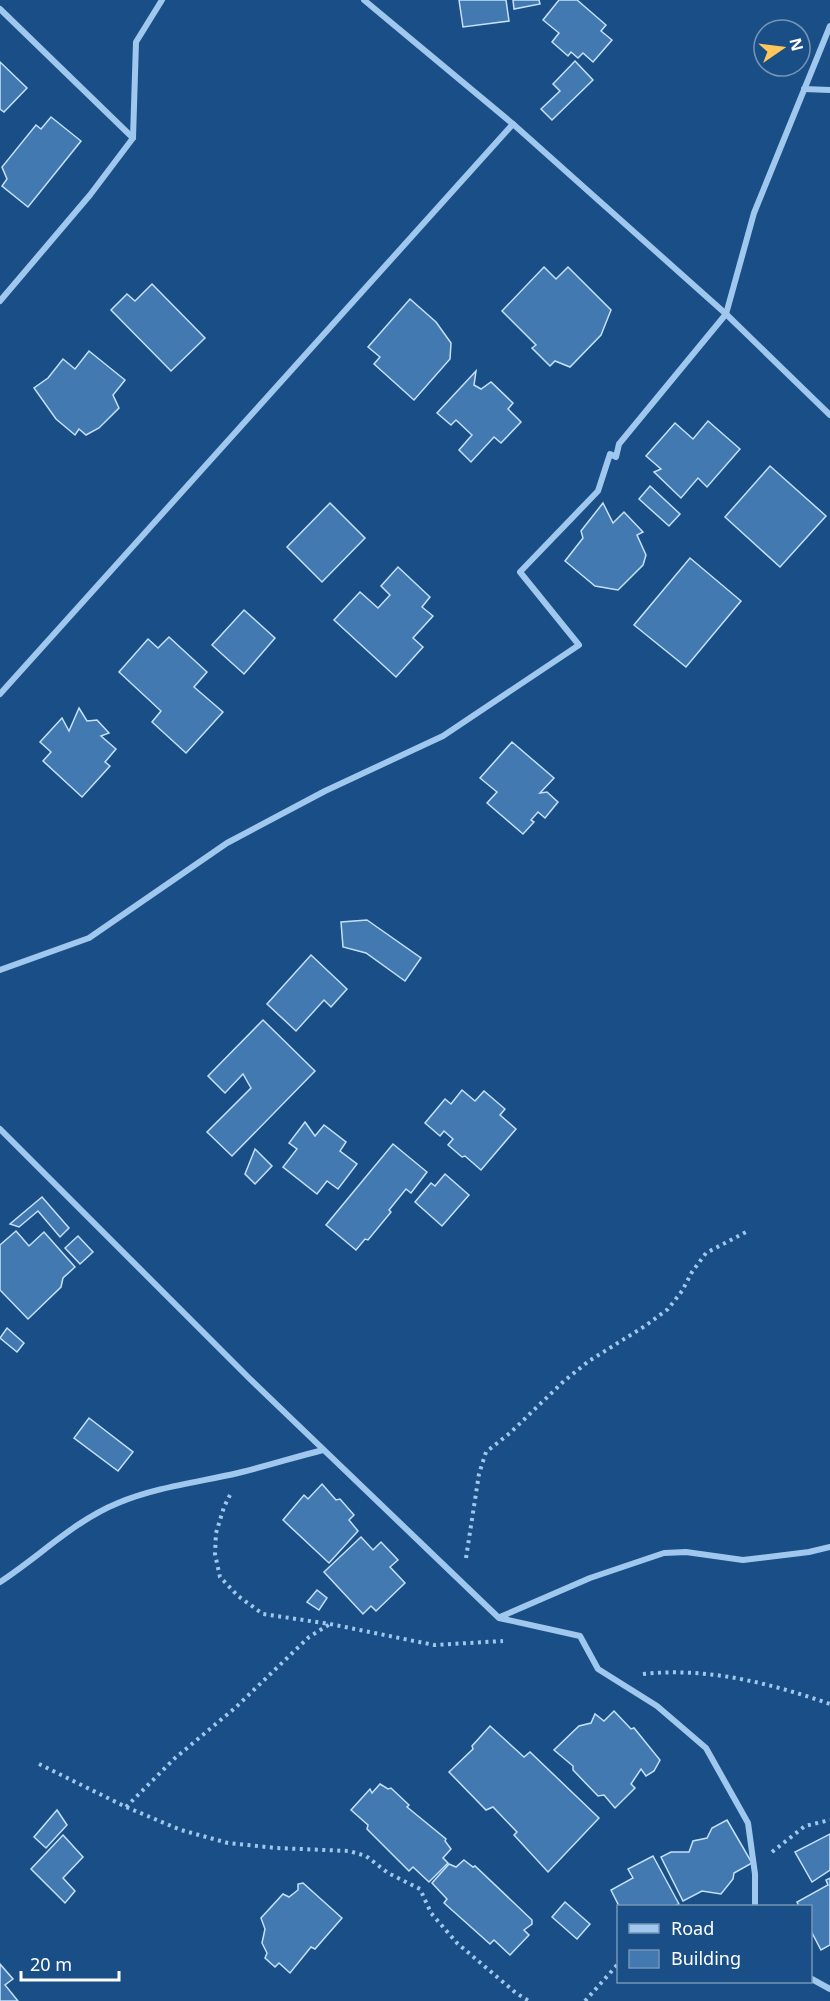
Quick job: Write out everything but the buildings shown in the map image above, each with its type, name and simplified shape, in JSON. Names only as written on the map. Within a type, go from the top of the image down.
[{"type":"street","points":[[0,301],[90,195],[133,138],[136,42],[162,0]]},
{"type":"street","points":[[364,0],[513,124],[726,315],[830,416]]},
{"type":"street","points":[[0,9],[133,138]]},
{"type":"street","points":[[0,970],[89,938],[227,843],[325,791],[443,736],[579,645],[520,572],[598,491],[610,454],[616,457],[619,444],[726,315],[754,213],[830,26]]},
{"type":"street","points":[[804,89],[830,90]]},
{"type":"street","points":[[0,694],[513,124]]},
{"type":"street","points":[[0,1130],[323,1450],[499,1618],[580,1636],[598,1669],[657,1706],[706,1748],[748,1823],[755,1874],[755,1905]]},
{"type":"street","points":[[0,1582],[26,1565],[77,1524],[118,1502],[323,1450]]},
{"type":"street","points":[[499,1618],[590,1578],[664,1553],[686,1552],[743,1560],[809,1552],[830,1547]]},
{"type":"street","points":[[812,1979],[830,1989]]},
{"type":"path","points":[[463,1583],[479,1474],[486,1452],[589,1361],[668,1309],[682,1292],[692,1272],[706,1253],[748,1231]]},
{"type":"path","points":[[241,1472],[224,1507],[216,1533],[215,1554],[220,1577],[238,1596],[263,1614],[330,1624],[434,1645],[513,1640]]},
{"type":"path","points":[[126,1807],[174,1759],[235,1708],[303,1643],[330,1624]]},
{"type":"path","points":[[641,1674],[671,1671],[709,1673],[754,1681],[830,1704]]},
{"type":"path","points":[[39,1764],[126,1807],[181,1830],[228,1842],[276,1848],[349,1851],[366,1856],[388,1872],[420,1889],[431,1913],[457,1943],[516,1993],[529,2001]]},
{"type":"path","points":[[755,1874],[774,1848],[806,1826],[830,1820]]},
{"type":"path","points":[[585,2001],[617,1965]]}]
